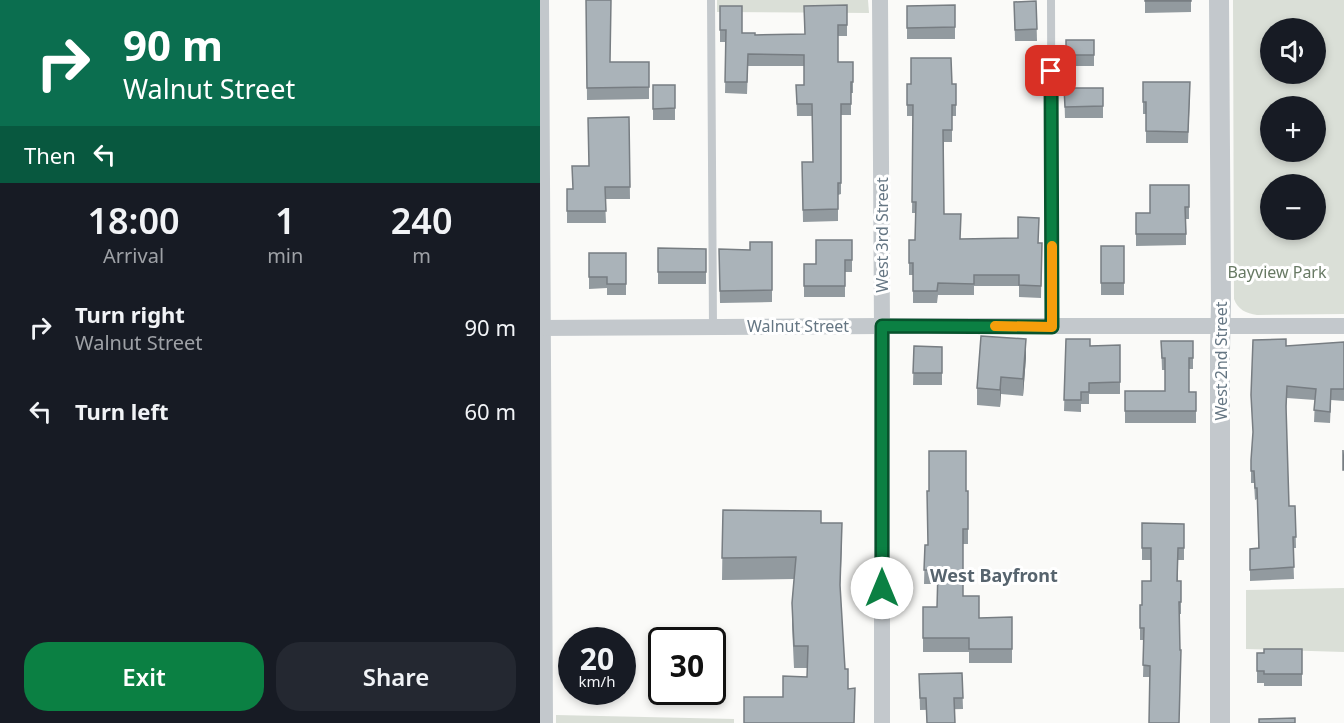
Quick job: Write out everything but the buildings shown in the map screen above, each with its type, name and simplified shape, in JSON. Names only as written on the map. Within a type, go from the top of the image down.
[{"type":"street","points":[[541,0],[541,328],[545,723]]},
{"type":"street","name":"West 3rd Street","points":[[880,0],[882,723]]},
{"type":"street","name":"West 2nd Street","points":[[1219,0],[1221,723]]},
{"type":"street","name":"Walnut Street","points":[[541,328],[1344,327]]},
{"type":"lane","points":[[711,0],[712,327]]},
{"type":"lane","points":[[1051,0],[1052,327]]},
{"type":"green space","points":[[717,0],[868,0],[869,13],[717,12]]},
{"type":"green space","name":"Bayview Park","points":[[1233,0],[1344,0],[1344,314],[1257,315],[1238,306],[1234,299]]},
{"type":"green space","points":[[1344,588],[1344,652],[1246,649],[1246,590]]},
{"type":"green space","points":[[556,715],[734,719],[734,723],[556,723]]},
{"type":"slow traffic","points":[[995,326],[1052,327],[1052,246]]},
{"type":"district","name":"West Bayfront","points":[[994,576]]},
{"type":"route","points":[[882,588],[882,326],[1052,327],[1051,71]]}]
